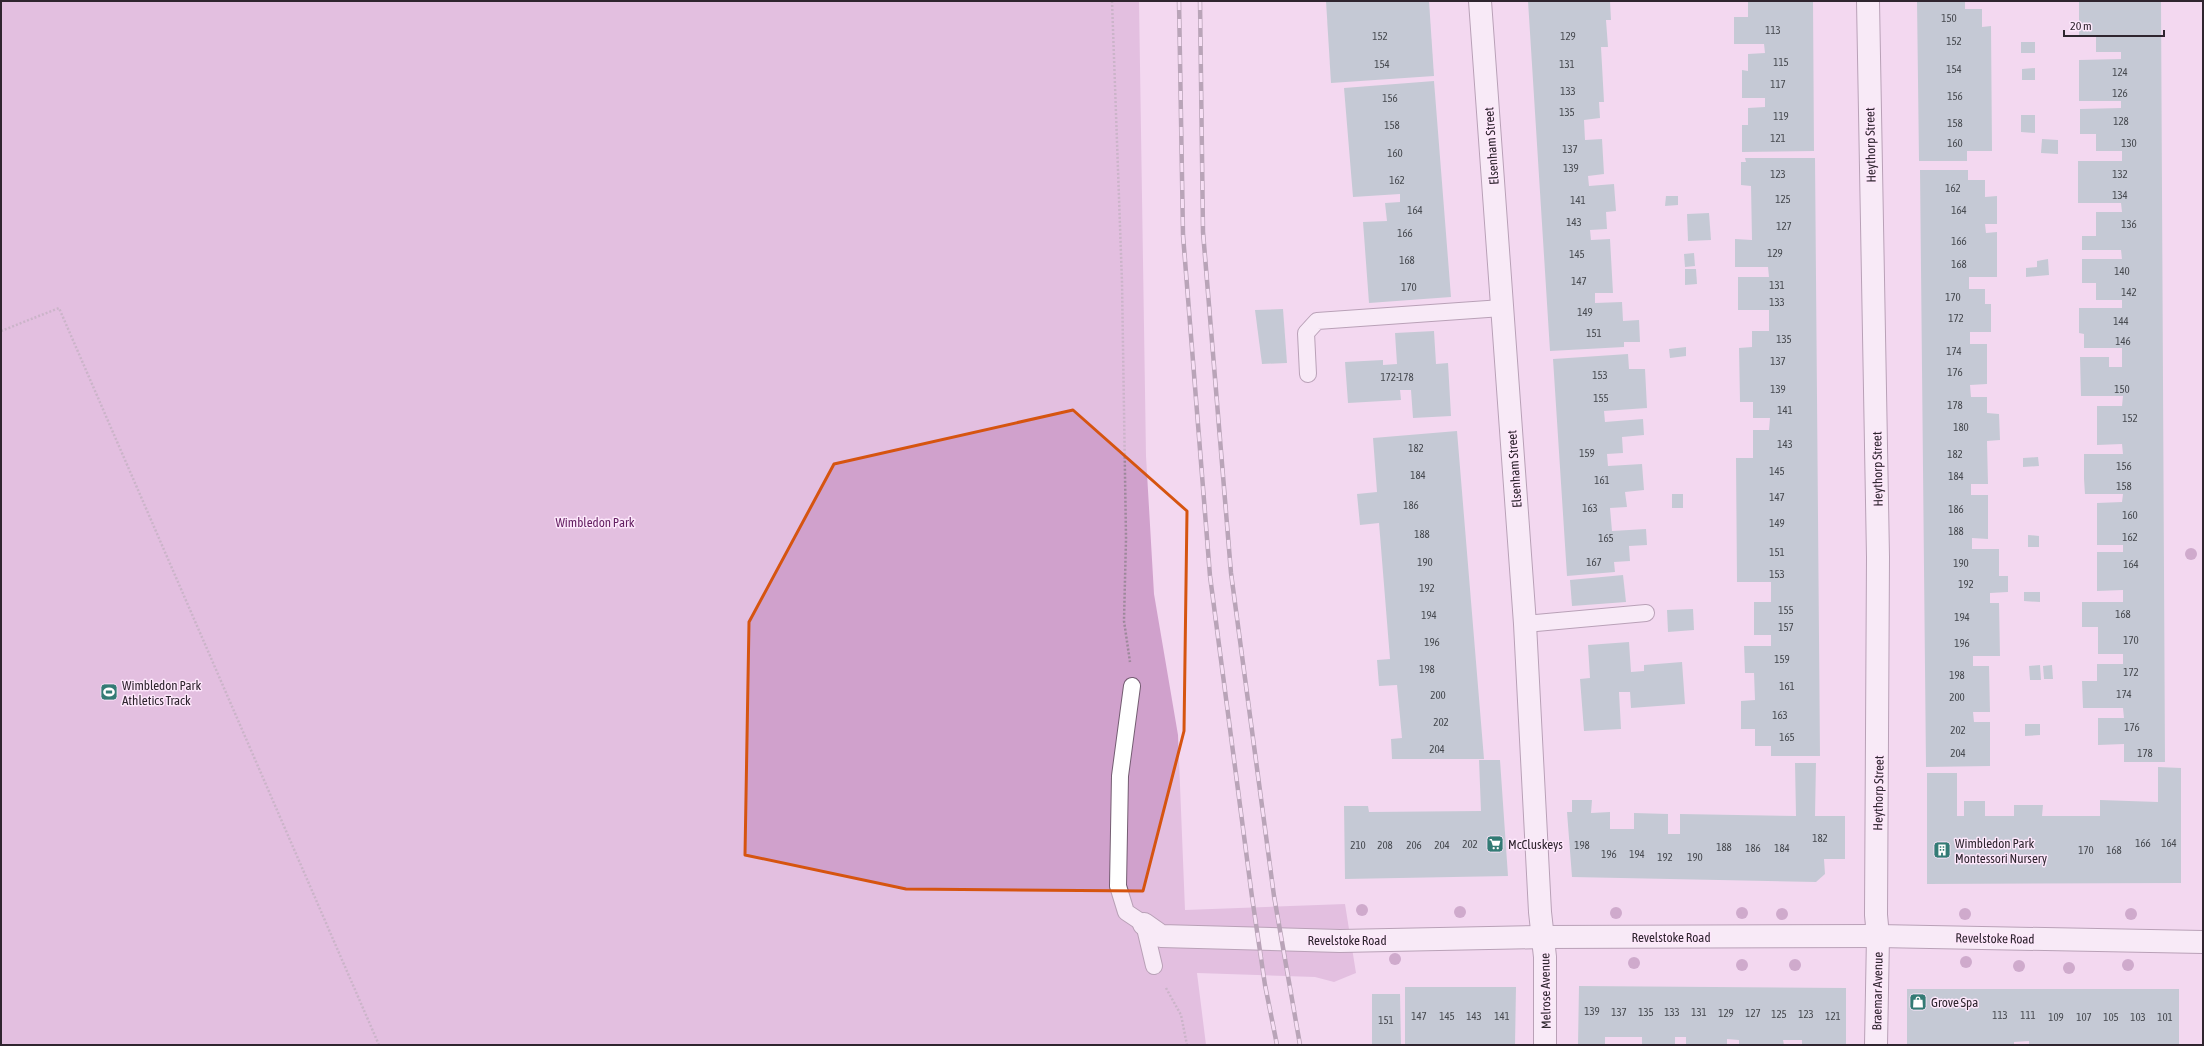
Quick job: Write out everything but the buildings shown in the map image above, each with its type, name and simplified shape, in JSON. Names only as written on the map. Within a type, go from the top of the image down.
[{"type":"street","name":"Elsenham Street","points":[[1480,1],[1525,624],[1540,912],[1543,937]]},
{"type":"street","name":"Heythorp Street","points":[[1868,1],[1878,557],[1876,915],[1878,936]]},
{"type":"street","name":"Revelstoke Road","points":[[1144,924],[1161,936],[1340,941],[1543,937],[1878,936],[2203,942]]},
{"type":"street","name":"Braemar Avenue","points":[[1876,1045],[1878,936]]},
{"type":"street","name":"Melrose Avenue","points":[[1543,937],[1546,970],[1545,1045]]},
{"type":"lane","points":[[1308,374],[1306,333],[1317,321],[1502,308]]},
{"type":"lane","points":[[1525,624],[1646,613]]},
{"type":"lane","points":[[1132,686],[1120,776],[1118,886],[1126,912],[1144,924],[1154,966]]},
{"type":"path","points":[[1112,1],[1122,282],[1126,539],[1124,621],[1131,664]]},
{"type":"path","points":[[1,331],[59,308],[379,1045]]},
{"type":"path","points":[[1154,966],[1181,1015],[1187,1045]]},
{"type":"highlighted area","points":[[1073,410],[1187,511],[1184,731],[1143,891],[906,889],[745,855],[749,622],[834,464]]},
{"type":"green space","name":"Wimbledon Park","points":[[1,1],[1139,1],[1146,456],[1154,594],[1178,735],[1185,910],[1345,904],[1356,973],[1334,982],[1315,977],[1197,973],[1206,1045],[1,1045]]},
{"type":"railway","points":[[1179,1],[1183,235],[1210,576],[1252,897],[1265,985],[1277,1045]]},
{"type":"railway","points":[[1200,1],[1203,232],[1231,573],[1274,896],[1300,1045]]},
{"type":"place","name":"Wimbledon Park Athletics Track","points":[[109,692]]},
{"type":"place","name":"McCluskeys","points":[[1495,844]]},
{"type":"place","name":"Wimbledon Park Montessori Nursery","points":[[1942,850]]},
{"type":"place","name":"Grove Spa","points":[[1918,1002]]}]
